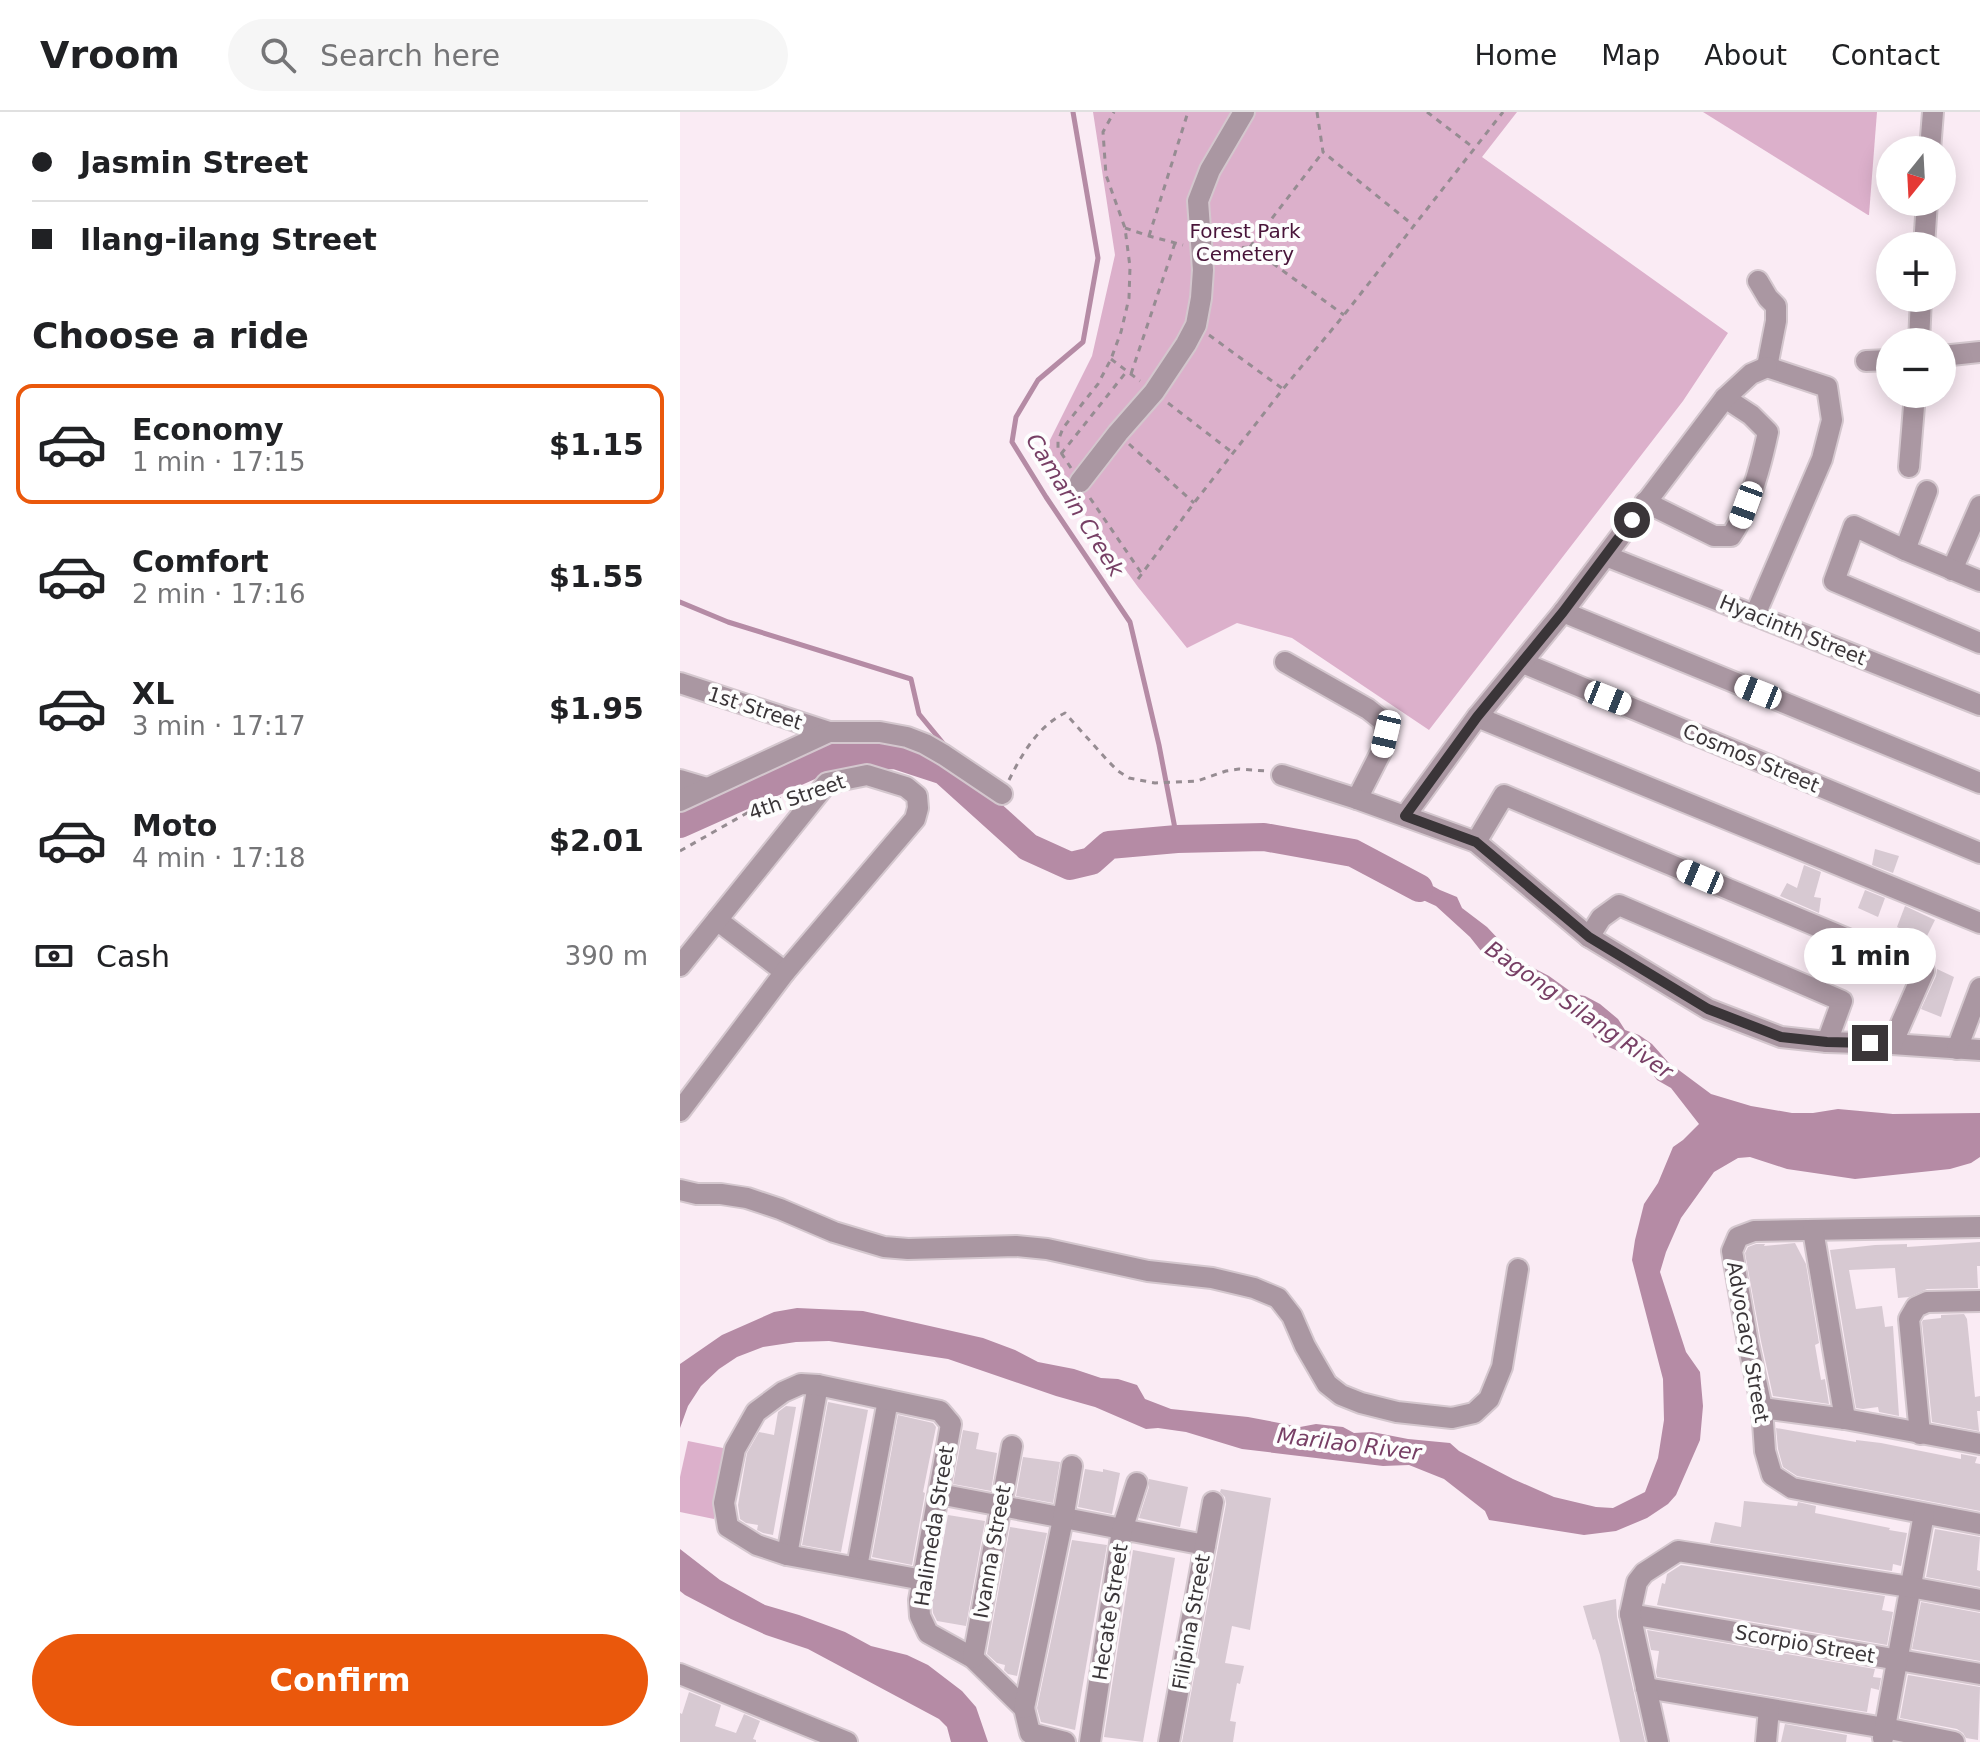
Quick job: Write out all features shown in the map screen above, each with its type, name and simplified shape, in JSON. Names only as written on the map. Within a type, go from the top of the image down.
[{"type":"street","points":[[1080,482],[1154,392],[1196,325],[1203,270],[1198,201],[1210,170],[1244,112]]},
{"type":"street","points":[[1931,136],[1933,112]]},
{"type":"street","points":[[1758,281],[1776,306],[1767,367]]},
{"type":"street","points":[[1956,355],[1980,352]]},
{"type":"street","points":[[1866,361],[1876,361]]},
{"type":"street","points":[[1405,816],[1477,717],[1563,612],[1725,398],[1751,374],[1767,367],[1827,387],[1832,420],[1822,459],[1755,615]]},
{"type":"street","points":[[1645,502],[1714,536],[1731,536],[1761,463],[1768,432],[1751,415],[1725,398]]},
{"type":"street","points":[[1909,467],[1914,408]]},
{"type":"street","points":[[1905,550],[1927,491]]},
{"type":"street","points":[[1952,570],[1980,506]]},
{"type":"street","points":[[1980,581],[1854,526],[1834,581],[1980,643]]},
{"type":"street","name":"Hyacinth Street","points":[[1606,556],[1980,705]]},
{"type":"street","points":[[1563,612],[1980,783]]},
{"type":"street","points":[[1285,662],[1368,709],[1383,721],[1386,734],[1382,750],[1357,799]]},
{"type":"street","name":"Cosmos Street","points":[[1523,663],[1980,853]]},
{"type":"street","name":"1st Street","points":[[680,683],[829,732]]},
{"type":"street","points":[[1477,717],[1980,923]]},
{"type":"street","points":[[680,801],[829,732],[880,732],[907,737],[944,755],[1002,794]]},
{"type":"street","name":"4th Street","points":[[785,972],[915,819],[918,808],[917,796],[906,787],[867,775],[827,783]]},
{"type":"street","points":[[1282,775],[1476,842],[1589,937],[1708,1009],[1781,1037],[1980,1050]]},
{"type":"street","points":[[680,780],[707,788]]},
{"type":"street","points":[[680,966],[827,783]]},
{"type":"street","points":[[1476,842],[1504,795],[1924,971],[1892,1044]]},
{"type":"street","points":[[1589,937],[1601,918],[1619,905],[1842,1001],[1827,1042]]},
{"type":"street","points":[[680,1111],[785,972],[717,920]]},
{"type":"street","points":[[1957,1049],[1980,988]]},
{"type":"street","points":[[680,1190],[747,1198],[834,1232],[884,1247],[1016,1246],[1047,1249],[1148,1271],[1212,1278],[1254,1288],[1278,1298],[1292,1316],[1327,1384],[1341,1395],[1397,1412],[1452,1418],[1474,1413],[1489,1399],[1502,1367],[1518,1269]]},
{"type":"street","name":"Advocacy Street","points":[[1980,1227],[1754,1231],[1738,1237],[1732,1251],[1762,1408],[1765,1451],[1772,1475],[1792,1488],[1980,1524]]},
{"type":"street","points":[[1813,1230],[1845,1419]]},
{"type":"street","points":[[1920,1434],[1909,1319],[1916,1307],[1927,1302],[1980,1301]]},
{"type":"street","points":[[857,1567],[888,1400],[801,1384],[783,1392],[756,1412],[735,1449],[724,1503],[728,1527],[757,1545],[787,1555],[923,1580]]},
{"type":"street","points":[[787,1555],[818,1385]]},
{"type":"street","name":"Halimeda Street","points":[[888,1400],[940,1411],[951,1424],[919,1600],[920,1616],[928,1633],[973,1658],[1024,1708],[1030,1733],[1065,1742]]},
{"type":"street","points":[[1762,1408],[1845,1419],[1980,1444]]},
{"type":"street","name":"Ivanna Street","points":[[973,1658],[1012,1446]]},
{"type":"street","points":[[1024,1708],[1072,1466]]},
{"type":"street","name":"Hecate Street","points":[[1090,1742],[1122,1530],[1137,1483]]},
{"type":"street","points":[[939,1494],[1205,1545]]},
{"type":"street","name":"Filipina Street","points":[[1169,1742],[1213,1502]]},
{"type":"street","points":[[1883,1735],[1924,1514]]},
{"type":"street","points":[[1658,1742],[1630,1614],[1637,1582],[1644,1573],[1678,1551],[1980,1600]]},
{"type":"street","name":"Scorpio Street","points":[[1630,1614],[1980,1674]]},
{"type":"street","points":[[680,1674],[847,1742]]},
{"type":"street","points":[[1646,1688],[1769,1709],[1883,1735],[1954,1742]]},
{"type":"street","points":[[1766,1742],[1769,1709]]},
{"type":"path","points":[[1114,112],[1103,132],[1106,175],[1125,228],[1130,267],[1129,298],[1111,359],[1233,453]]},
{"type":"path","points":[[1149,236],[1188,112]]},
{"type":"path","points":[[1317,112],[1323,152],[1413,225]]},
{"type":"path","points":[[1427,112],[1474,148]]},
{"type":"path","points":[[1138,579],[1283,389],[1503,112]]},
{"type":"path","points":[[1323,152],[1250,247],[1344,315]]},
{"type":"path","points":[[1061,454],[1129,373],[1175,243]]},
{"type":"path","points":[[1196,325],[1283,389]]},
{"type":"path","points":[[1118,433],[1194,503]]},
{"type":"path","points":[[1002,794],[1033,740],[1053,719],[1065,713],[1118,771],[1129,778],[1155,783],[1197,781],[1239,769],[1282,775]]},
{"type":"path","name":"4th Street","points":[[680,851],[761,805],[827,783]]},
{"type":"green space","name":"Forest Park Cemetery","points":[[1093,112],[1517,112],[1482,157],[1728,333],[1683,401],[1429,730],[1292,638],[1237,623],[1187,648],[1042,456],[1092,356],[1115,255]]},
{"type":"green space","points":[[1703,112],[1877,112],[1869,215],[1868,215]]},
{"type":"green space","points":[[688,1441],[728,1449],[714,1519],[680,1512],[680,1477]]},
{"type":"water","name":"Marilao River","points":[[1391,863],[1457,897],[1462,908],[1487,927],[1518,960],[1549,976],[1574,994],[1600,1004],[1618,1019],[1625,1030],[1652,1044],[1668,1062],[1711,1094],[1751,1106],[1792,1113],[1838,1109],[1893,1114],[1980,1113],[1980,1157],[1950,1169],[1855,1179],[1787,1169],[1750,1157],[1738,1158],[1714,1172],[1681,1218],[1660,1272],[1686,1352],[1700,1372],[1703,1406],[1700,1440],[1676,1495],[1668,1504],[1647,1518],[1616,1531],[1584,1535],[1489,1520],[1485,1511],[1444,1479],[1409,1465],[1383,1466],[1242,1449],[1186,1432],[1146,1429],[1095,1407],[948,1359],[829,1341],[763,1347],[737,1357],[701,1386],[688,1406],[680,1428],[680,1364],[722,1335],[774,1312],[797,1308],[863,1311],[983,1338],[1038,1362],[1137,1385],[1145,1399],[1171,1409],[1248,1417],[1300,1427],[1316,1424],[1343,1427],[1354,1433],[1372,1432],[1450,1443],[1459,1451],[1554,1497],[1596,1507],[1613,1508],[1645,1492],[1658,1458],[1664,1420],[1663,1379],[1632,1260],[1644,1204],[1658,1183],[1673,1147],[1699,1124],[1671,1088],[1657,1080],[1646,1065],[1632,1054],[1604,1045],[1594,1037],[1590,1026],[1574,1012],[1524,980],[1510,975],[1485,956],[1470,937],[1436,906],[1383,878]]},
{"type":"water","points":[[680,1549],[720,1580],[765,1605],[928,1665],[962,1691],[976,1707],[988,1742],[951,1742],[947,1727],[939,1719],[808,1649],[766,1635],[685,1595],[680,1591]]},
{"type":"building","points":[[1875,849],[1899,856],[1893,873],[1872,865]]},
{"type":"building","points":[[1804,865],[1821,872],[1814,897],[1821,898],[1819,913],[1780,896],[1787,883],[1797,888]]},
{"type":"building","points":[[1865,890],[1885,898],[1878,917],[1858,908]]},
{"type":"building","points":[[1905,906],[1935,920],[1925,940],[1897,927]]},
{"type":"building","points":[[1937,969],[1954,977],[1941,1017],[1921,1009]]},
{"type":"building","points":[[1980,1242],[1978,1288],[1927,1289],[1898,1298],[1895,1268],[1849,1270],[1856,1309],[1882,1306],[1885,1327],[1893,1326],[1899,1416],[1879,1412],[1878,1407],[1856,1408],[1830,1250],[1875,1245],[1907,1244],[1907,1247]]},
{"type":"building","points":[[1795,1243],[1806,1264],[1819,1343],[1815,1345],[1829,1404],[1773,1396],[1761,1341],[1745,1253],[1748,1247],[1756,1244]]},
{"type":"building","points":[[1964,1314],[1975,1397],[1980,1396],[1980,1411],[1977,1411],[1979,1431],[1932,1422],[1922,1322],[1941,1318],[1941,1315]]},
{"type":"building","points":[[828,1402],[868,1410],[841,1552],[802,1545]]},
{"type":"building","points":[[786,1406],[796,1407],[773,1535],[763,1533],[757,1530],[758,1525],[740,1519],[738,1505],[747,1453],[759,1432],[774,1435],[778,1412]]},
{"type":"building","points":[[898,1415],[933,1423],[936,1427],[912,1565],[872,1557]]},
{"type":"building","points":[[1776,1428],[1856,1442],[1881,1443],[1961,1459],[1961,1454],[1977,1457],[1975,1463],[1980,1464],[1980,1511],[1797,1476],[1783,1467]]},
{"type":"building","points":[[963,1430],[979,1433],[976,1449],[997,1453],[991,1491],[953,1484]]},
{"type":"building","points":[[1023,1457],[1060,1462],[1053,1503],[1016,1496]]},
{"type":"building","points":[[1085,1469],[1120,1473],[1112,1514],[1078,1507]]},
{"type":"building","points":[[1149,1479],[1188,1487],[1180,1527],[1139,1518]]},
{"type":"building","points":[[1221,1489],[1271,1498],[1250,1630],[1232,1626],[1225,1663],[1244,1666],[1240,1684],[1237,1683],[1230,1721],[1236,1722],[1233,1742],[1182,1742],[1226,1504]]},
{"type":"building","points":[[1744,1501],[1797,1506],[1798,1502],[1816,1506],[1815,1513],[1907,1533],[1901,1566],[1893,1564],[1892,1571],[1710,1543],[1715,1522],[1741,1527]]},
{"type":"building","points":[[948,1515],[985,1521],[966,1626],[937,1621],[933,1613],[932,1601]]},
{"type":"building","points":[[1010,1527],[1047,1533],[1017,1676],[1008,1674],[1004,1670],[1005,1665],[997,1663],[987,1654]]},
{"type":"building","points":[[1935,1529],[1980,1537],[1977,1570],[1980,1571],[1980,1587],[1926,1577]]},
{"type":"building","points":[[1072,1540],[1107,1545],[1075,1730],[1041,1722],[1037,1708]]},
{"type":"building","points":[[1133,1550],[1175,1558],[1143,1742],[1104,1737]]},
{"type":"building","points":[[1681,1565],[1885,1596],[1882,1610],[1893,1612],[1887,1645],[1657,1605],[1667,1574]]},
{"type":"building","points":[[1616,1599],[1617,1617],[1645,1742],[1620,1742],[1600,1655],[1583,1606]]},
{"type":"building","points":[[1921,1602],[1980,1613],[1980,1661],[1912,1649]]},
{"type":"building","points":[[1647,1630],[1875,1669],[1873,1677],[1881,1678],[1879,1690],[1871,1688],[1867,1712],[1657,1677],[1659,1651],[1651,1650]]},
{"type":"building","points":[[1908,1675],[1980,1687],[1978,1740],[1966,1738],[1957,1729],[1900,1718]]},
{"type":"building","points":[[689,1692],[721,1705],[715,1726],[736,1733],[744,1714],[760,1721],[753,1739],[756,1742],[680,1742],[680,1713]]},
{"type":"building","points":[[1785,1724],[1847,1735],[1846,1742],[1781,1742]]},
{"type":"waterway","name":"Camarin Creek","points":[[1073,112],[1098,258],[1083,342],[1038,380],[1016,417],[1012,442],[1130,622],[1177,839]]},
{"type":"waterway","points":[[680,602],[728,622],[911,679],[919,714],[947,748]]},
{"type":"waterway","name":"Bagong Silang River","points":[[680,824],[830,757],[895,755],[944,771],[1028,847],[1070,866],[1091,861],[1109,845],[1177,839],[1264,837],[1353,853],[1419,888]]},
{"type":"waterway","name":"Bagong Silang River","points":[[961,775],[964,791]]},
{"type":"route","points":[[1632,520],[1523,663],[1477,717],[1405,816],[1476,842],[1589,937],[1708,1009],[1781,1037],[1870,1043]]}]
